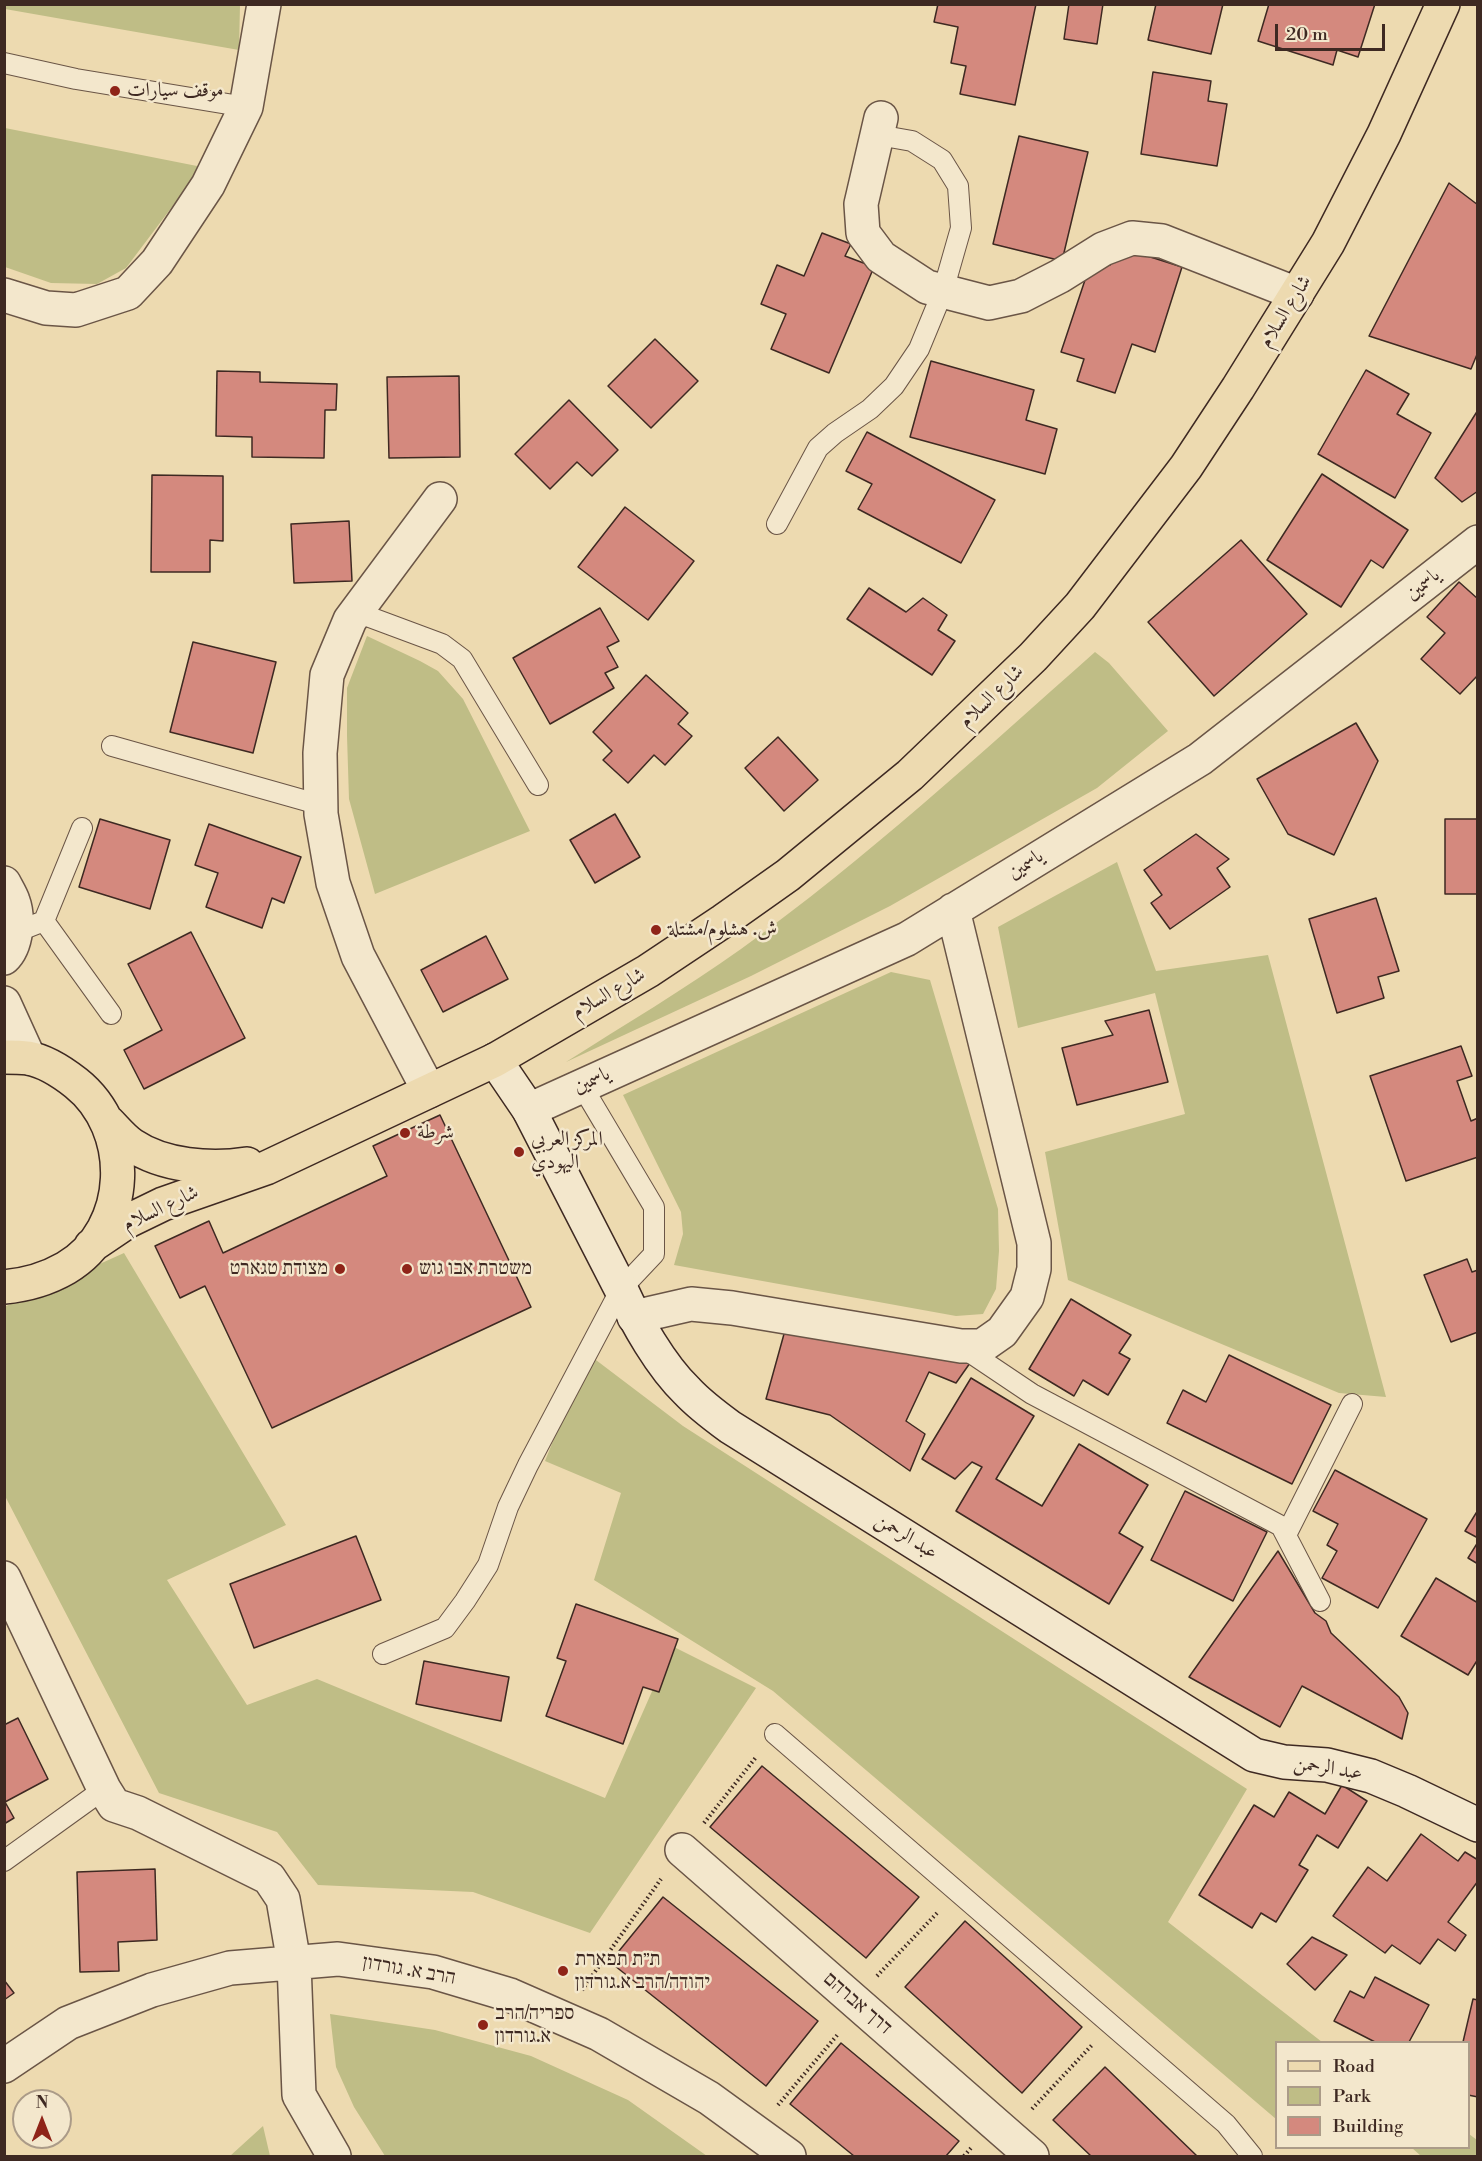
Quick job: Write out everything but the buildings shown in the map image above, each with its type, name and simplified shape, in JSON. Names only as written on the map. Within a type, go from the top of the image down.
[{"type":"main road","name":"شارع السلام","points":[[91,1246],[128,1221],[163,1204],[196,1191],[239,1179],[495,1060],[648,971],[788,875],[910,775],[1033,657],[1080,606],[1186,467],[1328,243],[1384,134],[1443,4]]},
{"type":"main road","points":[[5,1287],[38,1281],[67,1268],[91,1246],[109,1219],[118,1189],[118,1156],[108,1122],[89,1093],[61,1071],[17,1057]]},
{"type":"main road","name":"شارع السلام","points":[[108,1122],[131,1144],[150,1155],[179,1163],[236,1166],[270,1161],[301,1150]]},
{"type":"street","points":[[4,295],[46,308],[76,310],[128,293],[157,262],[208,185],[246,107],[264,4]]},
{"type":"street","points":[[880,126],[861,204],[863,233],[881,257],[927,287],[989,303],[1021,296],[1060,276],[1103,249],[1132,238],[1162,241],[1297,294]]},
{"type":"street","points":[[429,1091],[358,956],[333,883],[321,805],[320,753],[327,675],[350,620],[440,499]]},
{"type":"street","name":"ياسمين","points":[[529,1110],[907,939],[1200,759],[1478,542]]},
{"type":"street","points":[[4,883],[14,903],[22,937]]},
{"type":"street","points":[[627,1303],[691,1304],[732,1308],[961,1346],[982,1346],[1002,1332],[1027,1297],[1034,1269],[1034,1243],[952,910]]},
{"type":"street","points":[[4,1003],[17,1057]]},
{"type":"street","name":"عبد الرحمن","points":[[495,1060],[529,1110],[627,1303],[685,1389],[705,1408],[730,1427],[1254,1755],[1284,1762],[1327,1765],[1371,1776],[1478,1825]]},
{"type":"street","points":[[4,1578],[104,1790],[114,1804],[138,1813],[269,1878],[283,1899],[294,1963],[299,2095],[334,2157]]},
{"type":"street","name":"דרך אברהם","points":[[681,1850],[1032,2157]]},
{"type":"street","name":"הרב א. גורדון","points":[[4,2066],[68,2023],[152,1990],[230,1968],[338,1959],[433,1972],[510,1995],[599,2034],[709,2098],[789,2157]]},
{"type":"lane","points":[[4,63],[76,79],[246,107]]},
{"type":"lane","points":[[777,524],[818,448],[835,433],[870,409],[894,386],[919,349],[943,291],[961,228],[958,186],[942,160],[912,141],[880,126]]},
{"type":"lane","points":[[356,612],[442,644],[462,659],[538,785]]},
{"type":"lane","points":[[112,746],[321,805]]},
{"type":"lane","points":[[82,828],[22,937],[111,1014]]},
{"type":"lane","points":[[383,1654],[445,1628],[470,1592],[488,1565],[508,1506],[528,1465],[627,1303],[654,1254],[654,1207],[582,1086]]},
{"type":"lane","points":[[961,1346],[1032,1394],[1281,1526],[1320,1601]]},
{"type":"lane","points":[[1286,1535],[1352,1404]]},
{"type":"lane","points":[[775,1734],[1226,2124],[1252,2157]]},
{"type":"lane","points":[[4,1861],[104,1790]]},
{"type":"path","points":[[562,2018],[681,1850],[775,1734]]},
{"type":"path","points":[[756,2131],[857,2004],[957,1892]]},
{"type":"path","points":[[1008,2135],[1111,2024]]},
{"type":"green space","points":[[4,5],[240,5],[239,50],[5,9]]},
{"type":"green space","points":[[5,128],[202,167],[126,268],[97,284],[51,283],[5,267]]},
{"type":"green space","points":[[367,636],[438,671],[463,699],[530,831],[375,894],[349,799],[347,736],[347,688]]},
{"type":"green space","points":[[1095,652],[1109,663],[1168,731],[1097,788],[890,906],[751,976],[566,1062],[698,978],[787,915],[922,805]]},
{"type":"green space","points":[[1117,862],[1156,971],[1268,955],[1386,1397],[1339,1393],[1068,1280],[1045,1152],[1185,1114],[1155,993],[1018,1028],[998,927]]},
{"type":"green space","points":[[891,972],[930,980],[998,1209],[999,1251],[996,1289],[983,1314],[956,1316],[674,1265],[683,1234],[681,1212],[623,1095]]},
{"type":"green space","points":[[124,1253],[286,1525],[167,1580],[247,1705],[317,1679],[605,1798],[672,1646],[756,1688],[590,1933],[473,1892],[318,1885],[277,1832],[159,1793],[5,1496],[4,1307]]},
{"type":"green space","points":[[588,1354],[683,1426],[1247,1789],[1168,1922],[1321,2041],[1275,2041],[1275,2118],[773,1691],[594,1580],[621,1493],[545,1461]]},
{"type":"green space","points":[[330,2014],[435,2030],[531,2056],[628,2100],[707,2156],[385,2156],[354,2107],[336,2067]]},
{"type":"green space","points":[[263,2126],[270,2156],[230,2156]]},
{"type":"green space","points":[[1470,2135],[1477,2140],[1477,2156],[1421,2156],[1413,2149],[1470,2149]]},
{"type":"place","name":"موقف سيارات","points":[[115,91]]},
{"type":"place","name":"ش. هشلوم/مشتلة","points":[[656,930]]},
{"type":"place","name":"شرطة","points":[[405,1133]]},
{"type":"place","name":"المركز العربي اليهودي","points":[[519,1152]]},
{"type":"place","name":"מצודת טגארט","points":[[340,1269]]},
{"type":"place","name":"משטרת אבו גוש","points":[[407,1269]]},
{"type":"place","name":"ת״ת תפארת יהודה/הרב א.גורדון","points":[[563,1971]]},
{"type":"place","name":"ספריה/הרב א.גורדון","points":[[483,2025]]}]
